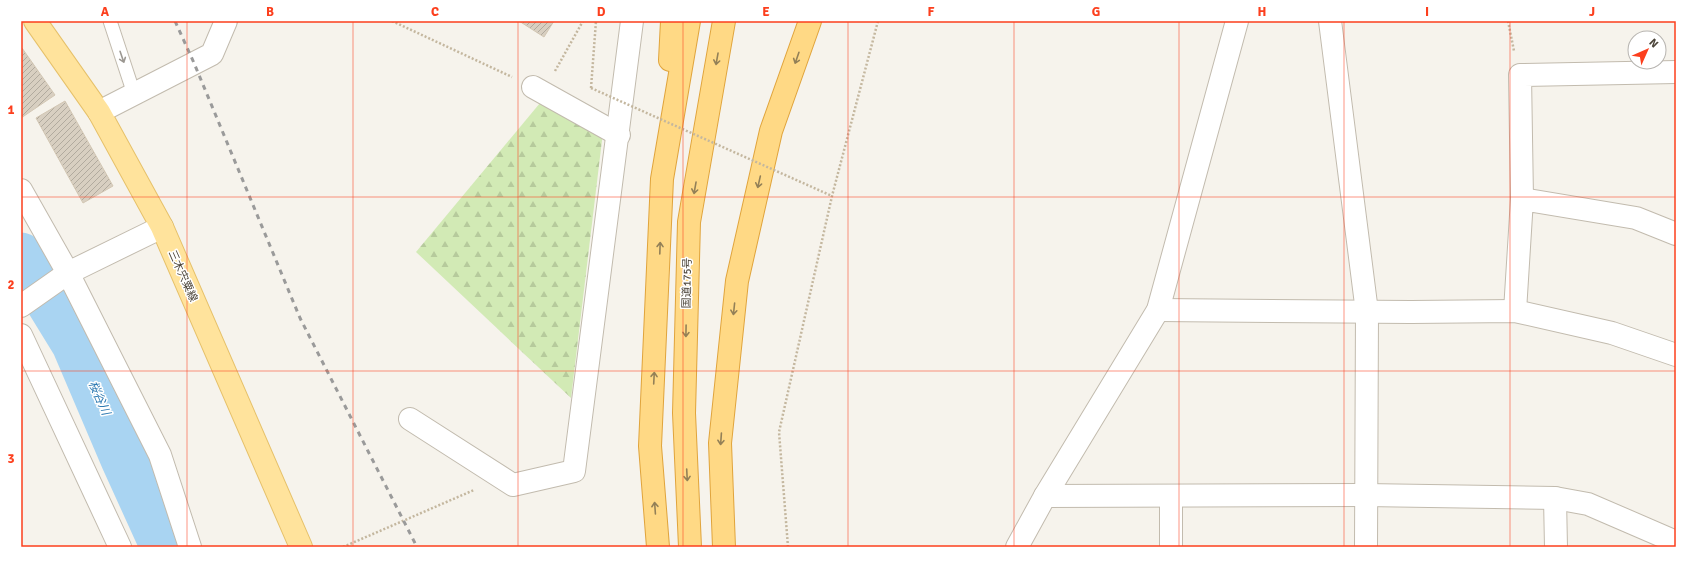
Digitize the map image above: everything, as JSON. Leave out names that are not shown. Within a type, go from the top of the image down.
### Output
[{"type":"highway","points":[[658,547],[650,446],[662,179],[672,21]]},
{"type":"highway","points":[[662,179],[689,21]]},
{"type":"highway","name":"国道175号","points":[[690,547],[684,413],[689,222],[724,21]]},
{"type":"highway","points":[[724,547],[720,443],[737,281],[772,130],[810,21]]},
{"type":"main road","name":"三木宍粟線","points":[[35,21],[99,112],[162,227],[301,547]]},
{"type":"street","points":[[99,112],[212,54],[226,21]]},
{"type":"street","points":[[410,419],[513,485],[574,472],[632,21]]},
{"type":"street","points":[[1017,547],[1045,496],[1158,310],[1238,21]]},
{"type":"street","points":[[1330,21],[1367,312],[1365,495],[1366,547]]},
{"type":"street","points":[[1515,311],[1522,199],[1520,75],[1676,72]]},
{"type":"street","points":[[538,90],[618,135]]},
{"type":"street","points":[[21,190],[68,273],[160,455],[190,547]]},
{"type":"street","points":[[1522,199],[1636,218],[1676,234]]},
{"type":"street","points":[[21,306],[68,273],[162,227]]},
{"type":"street","points":[[1158,310],[1367,312],[1515,311],[1612,333],[1676,355]]},
{"type":"street","points":[[21,335],[120,547]]},
{"type":"street","points":[[1045,496],[1365,495],[1555,498],[1588,504],[1676,542]]},
{"type":"street","points":[[1171,496],[1171,547]]},
{"type":"street","points":[[1555,498],[1556,547]]},
{"type":"lane","points":[[110,21],[134,94]]},
{"type":"path","points":[[392,21],[538,90],[584,21]]},
{"type":"path","points":[[596,21],[591,88],[832,196]]},
{"type":"path","points":[[788,547],[778,432],[832,196],[878,21]]},
{"type":"path","points":[[1508,21],[1520,75]]},
{"type":"path","points":[[342,547],[472,491],[513,485]]},
{"type":"green space","points":[[545,97],[603,132],[571,398],[416,252]]},
{"type":"building","points":[[519,21],[554,21],[544,37]]},
{"type":"building","points":[[22,48],[55,95],[21,118],[21,49]]},
{"type":"building","points":[[65,101],[113,186],[83,203],[36,118]]},
{"type":"waterway","name":"桜谷川","points":[[21,256],[75,344],[124,459],[164,547]]},
{"type":"railway","points":[[175,21],[194,63],[300,318],[417,547]]}]
